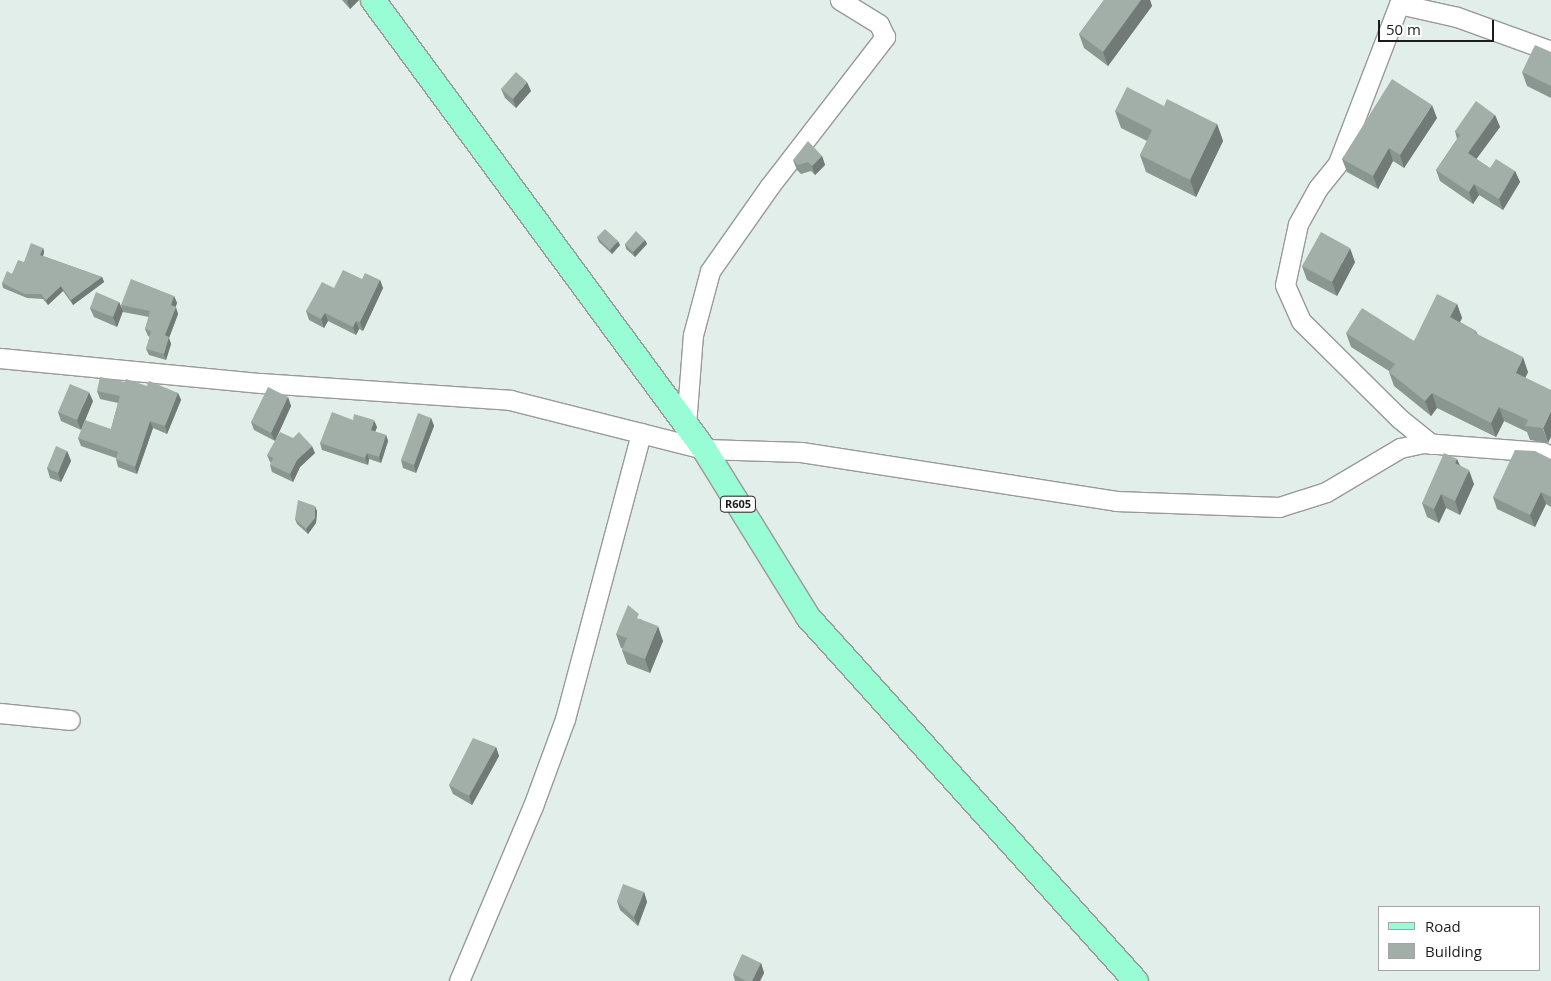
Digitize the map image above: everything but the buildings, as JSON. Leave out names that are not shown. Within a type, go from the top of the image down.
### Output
[{"type":"main road","name":"R605","points":[[373,0],[704,449],[808,617],[1136,981]]},
{"type":"street","points":[[686,425],[693,335],[710,270],[885,37],[879,24],[840,0]]},
{"type":"street","points":[[1432,444],[1400,419],[1301,321],[1286,285],[1289,257],[1298,224],[1318,188],[1338,163],[1399,4],[1457,17],[1551,50]]},
{"type":"street","points":[[0,358],[262,383],[510,400],[704,449],[801,452],[1116,502],[1279,507],[1326,492],[1400,448],[1432,444],[1542,452],[1551,456]]},
{"type":"street","points":[[459,981],[533,806],[565,719],[641,433]]},
{"type":"street","points":[[0,713],[70,720]]}]
